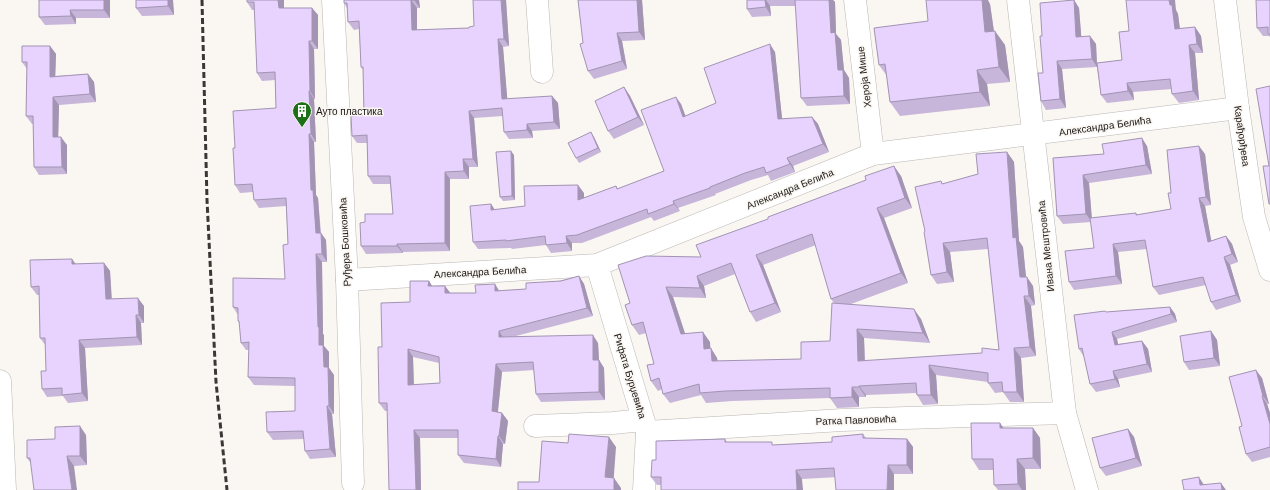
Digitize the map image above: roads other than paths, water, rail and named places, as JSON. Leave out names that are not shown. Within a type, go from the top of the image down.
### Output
[{"type":"street","name":"Руђера Бошковића","points":[[333,0],[347,280],[353,483]]},
{"type":"street","points":[[536,0],[542,72]]},
{"type":"street","name":"Хероја Мише","points":[[855,0],[873,154]]},
{"type":"street","name":"Ивана Мештровића","points":[[1018,0],[1065,413],[1087,490]]},
{"type":"street","name":"Карађорђева","points":[[1225,0],[1238,108],[1254,217],[1270,270]]},
{"type":"street","name":"Александра Белића","points":[[347,280],[597,265],[873,154],[1034,135],[1238,108]]},
{"type":"street","name":"Рифата Бурџевића","points":[[597,265],[645,426],[644,490]]},
{"type":"street","points":[[0,381],[5,490]]},
{"type":"street","name":"Ратка Павловића","points":[[535,426],[613,424],[645,426],[1065,413]]},
{"type":"railway","points":[[202,0],[207,200],[216,382],[227,490]]},
{"type":"place","name":"Ауто пластика","points":[[302,128]]}]
